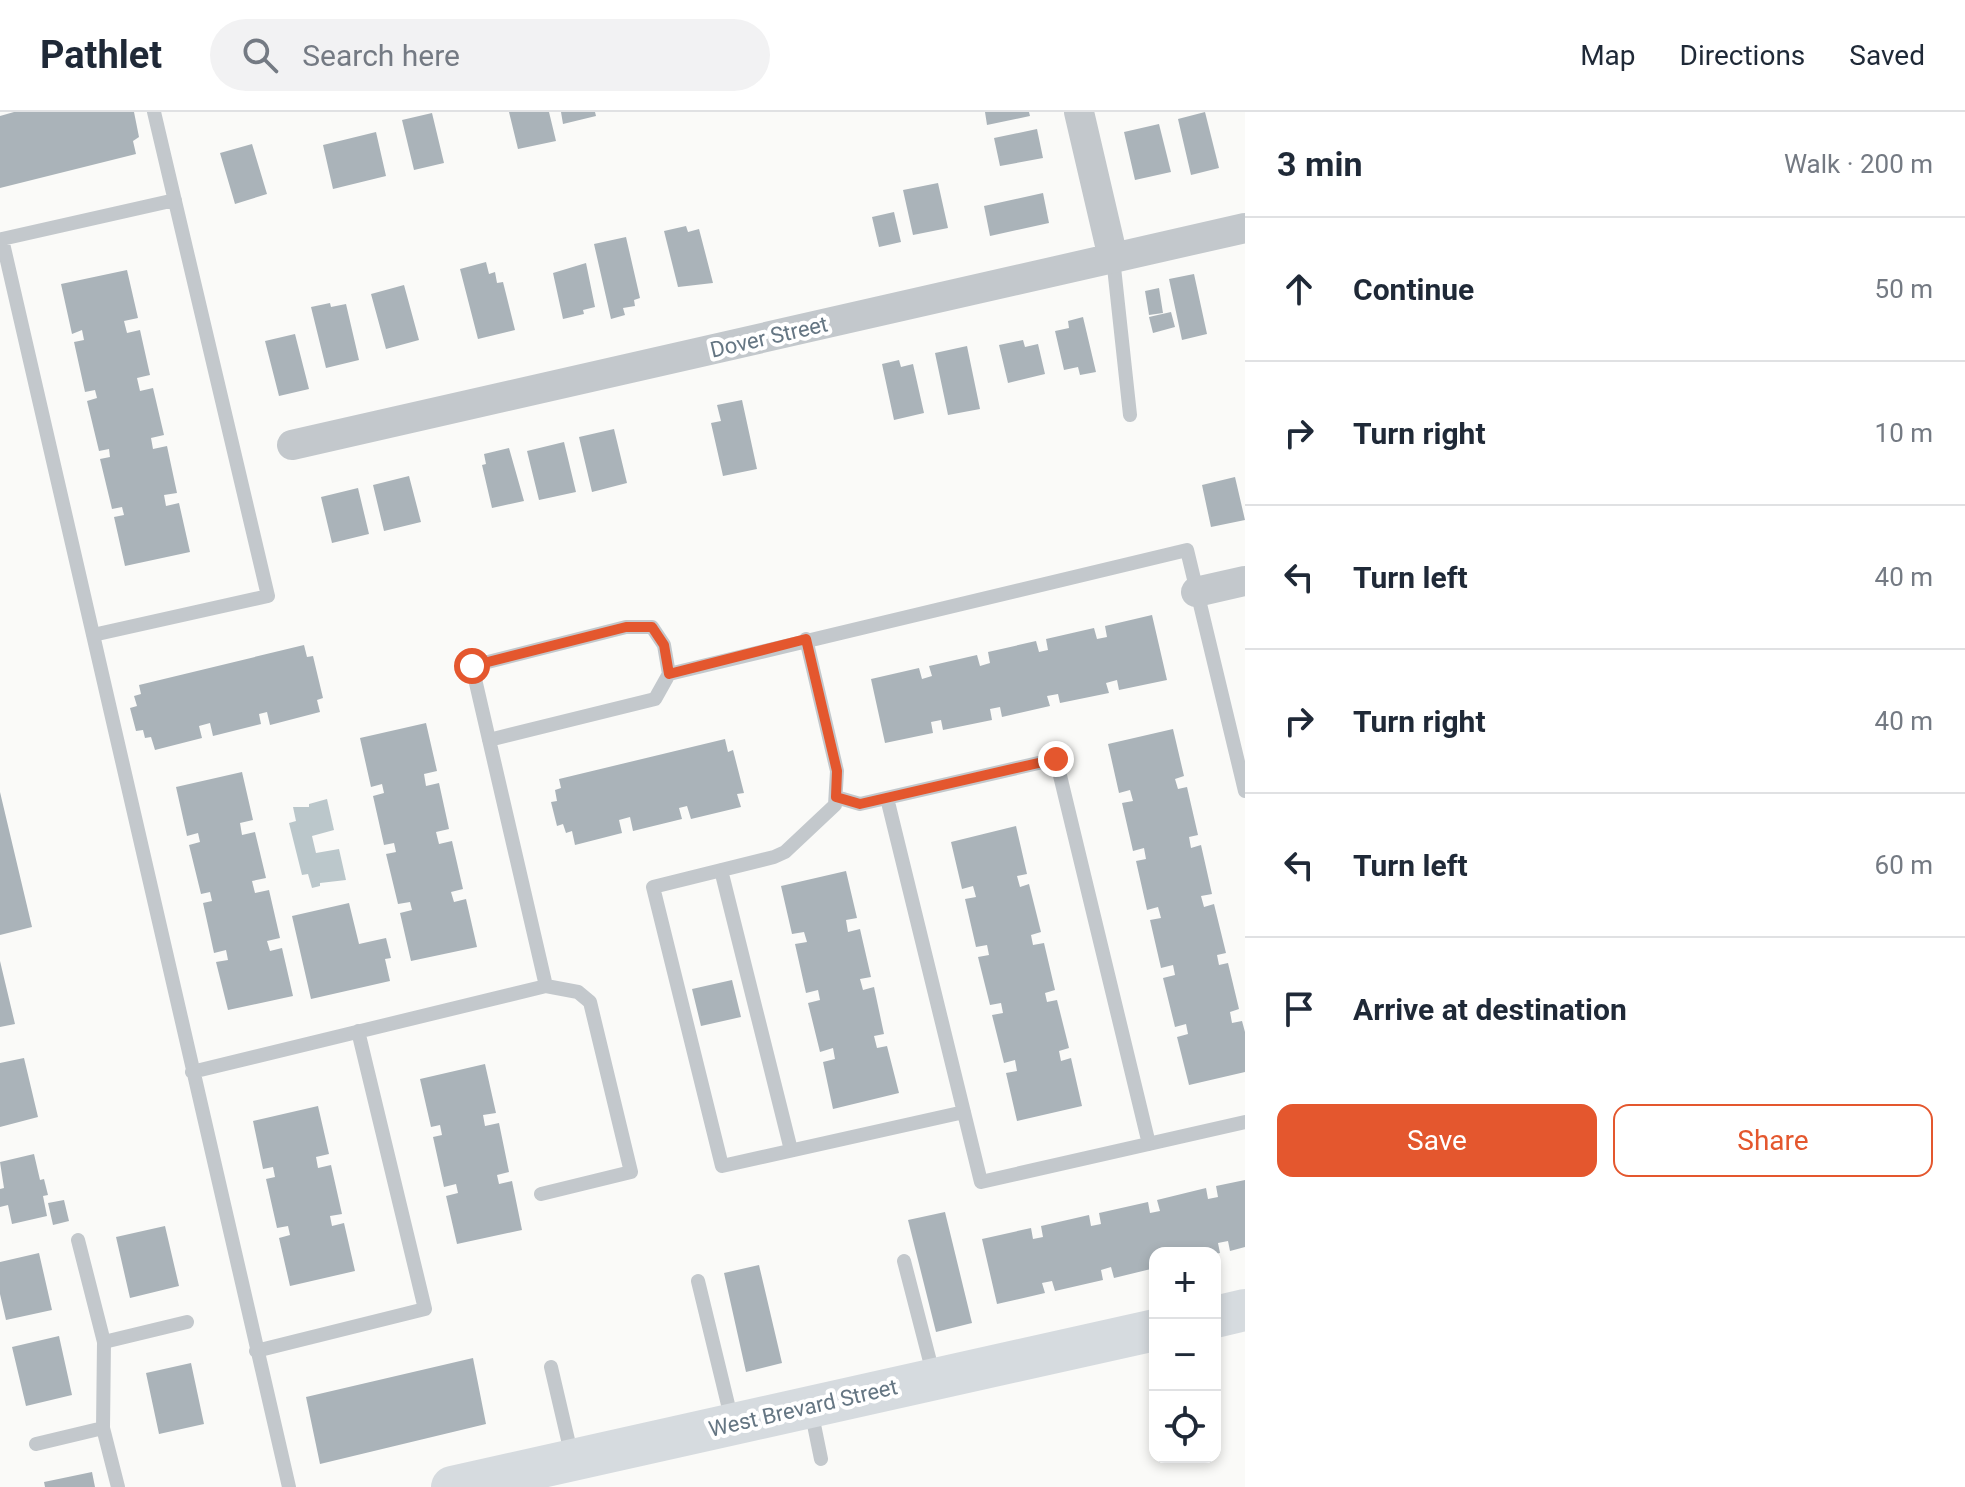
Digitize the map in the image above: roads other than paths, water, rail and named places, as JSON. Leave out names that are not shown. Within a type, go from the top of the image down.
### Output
[{"type":"street","points":[[1079,112],[1113,258]]},
{"type":"street","name":"Dover Street","points":[[292,445],[1245,228]]},
{"type":"street","points":[[1196,592],[1245,581]]},
{"type":"street","points":[[1221,1316],[1245,1310]]},
{"type":"street","name":"West Brevard Street","points":[[452,1487],[1149,1331]]},
{"type":"lane","points":[[93,635],[268,596],[154,112]]},
{"type":"lane","points":[[175,200],[2,239],[289,1487]]},
{"type":"lane","points":[[1113,258],[1130,415]]},
{"type":"lane","points":[[669,674],[1187,550],[1245,791]]},
{"type":"lane","points":[[489,740],[655,699],[669,674],[664,645],[652,627],[626,627],[472,666],[489,740],[546,986]]},
{"type":"lane","points":[[806,639],[837,771],[835,805],[785,852],[653,887],[722,1166],[964,1112]]},
{"type":"lane","points":[[836,797],[860,804],[1056,759],[1149,1144]]},
{"type":"lane","points":[[887,798],[981,1182],[1245,1122]]},
{"type":"lane","points":[[721,870],[791,1150]]},
{"type":"lane","points":[[192,1072],[546,986],[578,992],[590,1002],[631,1172],[541,1194]]},
{"type":"lane","points":[[256,1351],[425,1309],[358,1031]]},
{"type":"lane","points":[[78,1240],[104,1342],[103,1428],[118,1487]]},
{"type":"lane","points":[[904,1261],[934,1378]]},
{"type":"lane","points":[[698,1281],[733,1424]]},
{"type":"lane","points":[[104,1342],[187,1322]]},
{"type":"lane","points":[[551,1367],[573,1460]]},
{"type":"lane","points":[[810,1406],[821,1459]]},
{"type":"lane","points":[[36,1444],[103,1428]]}]
